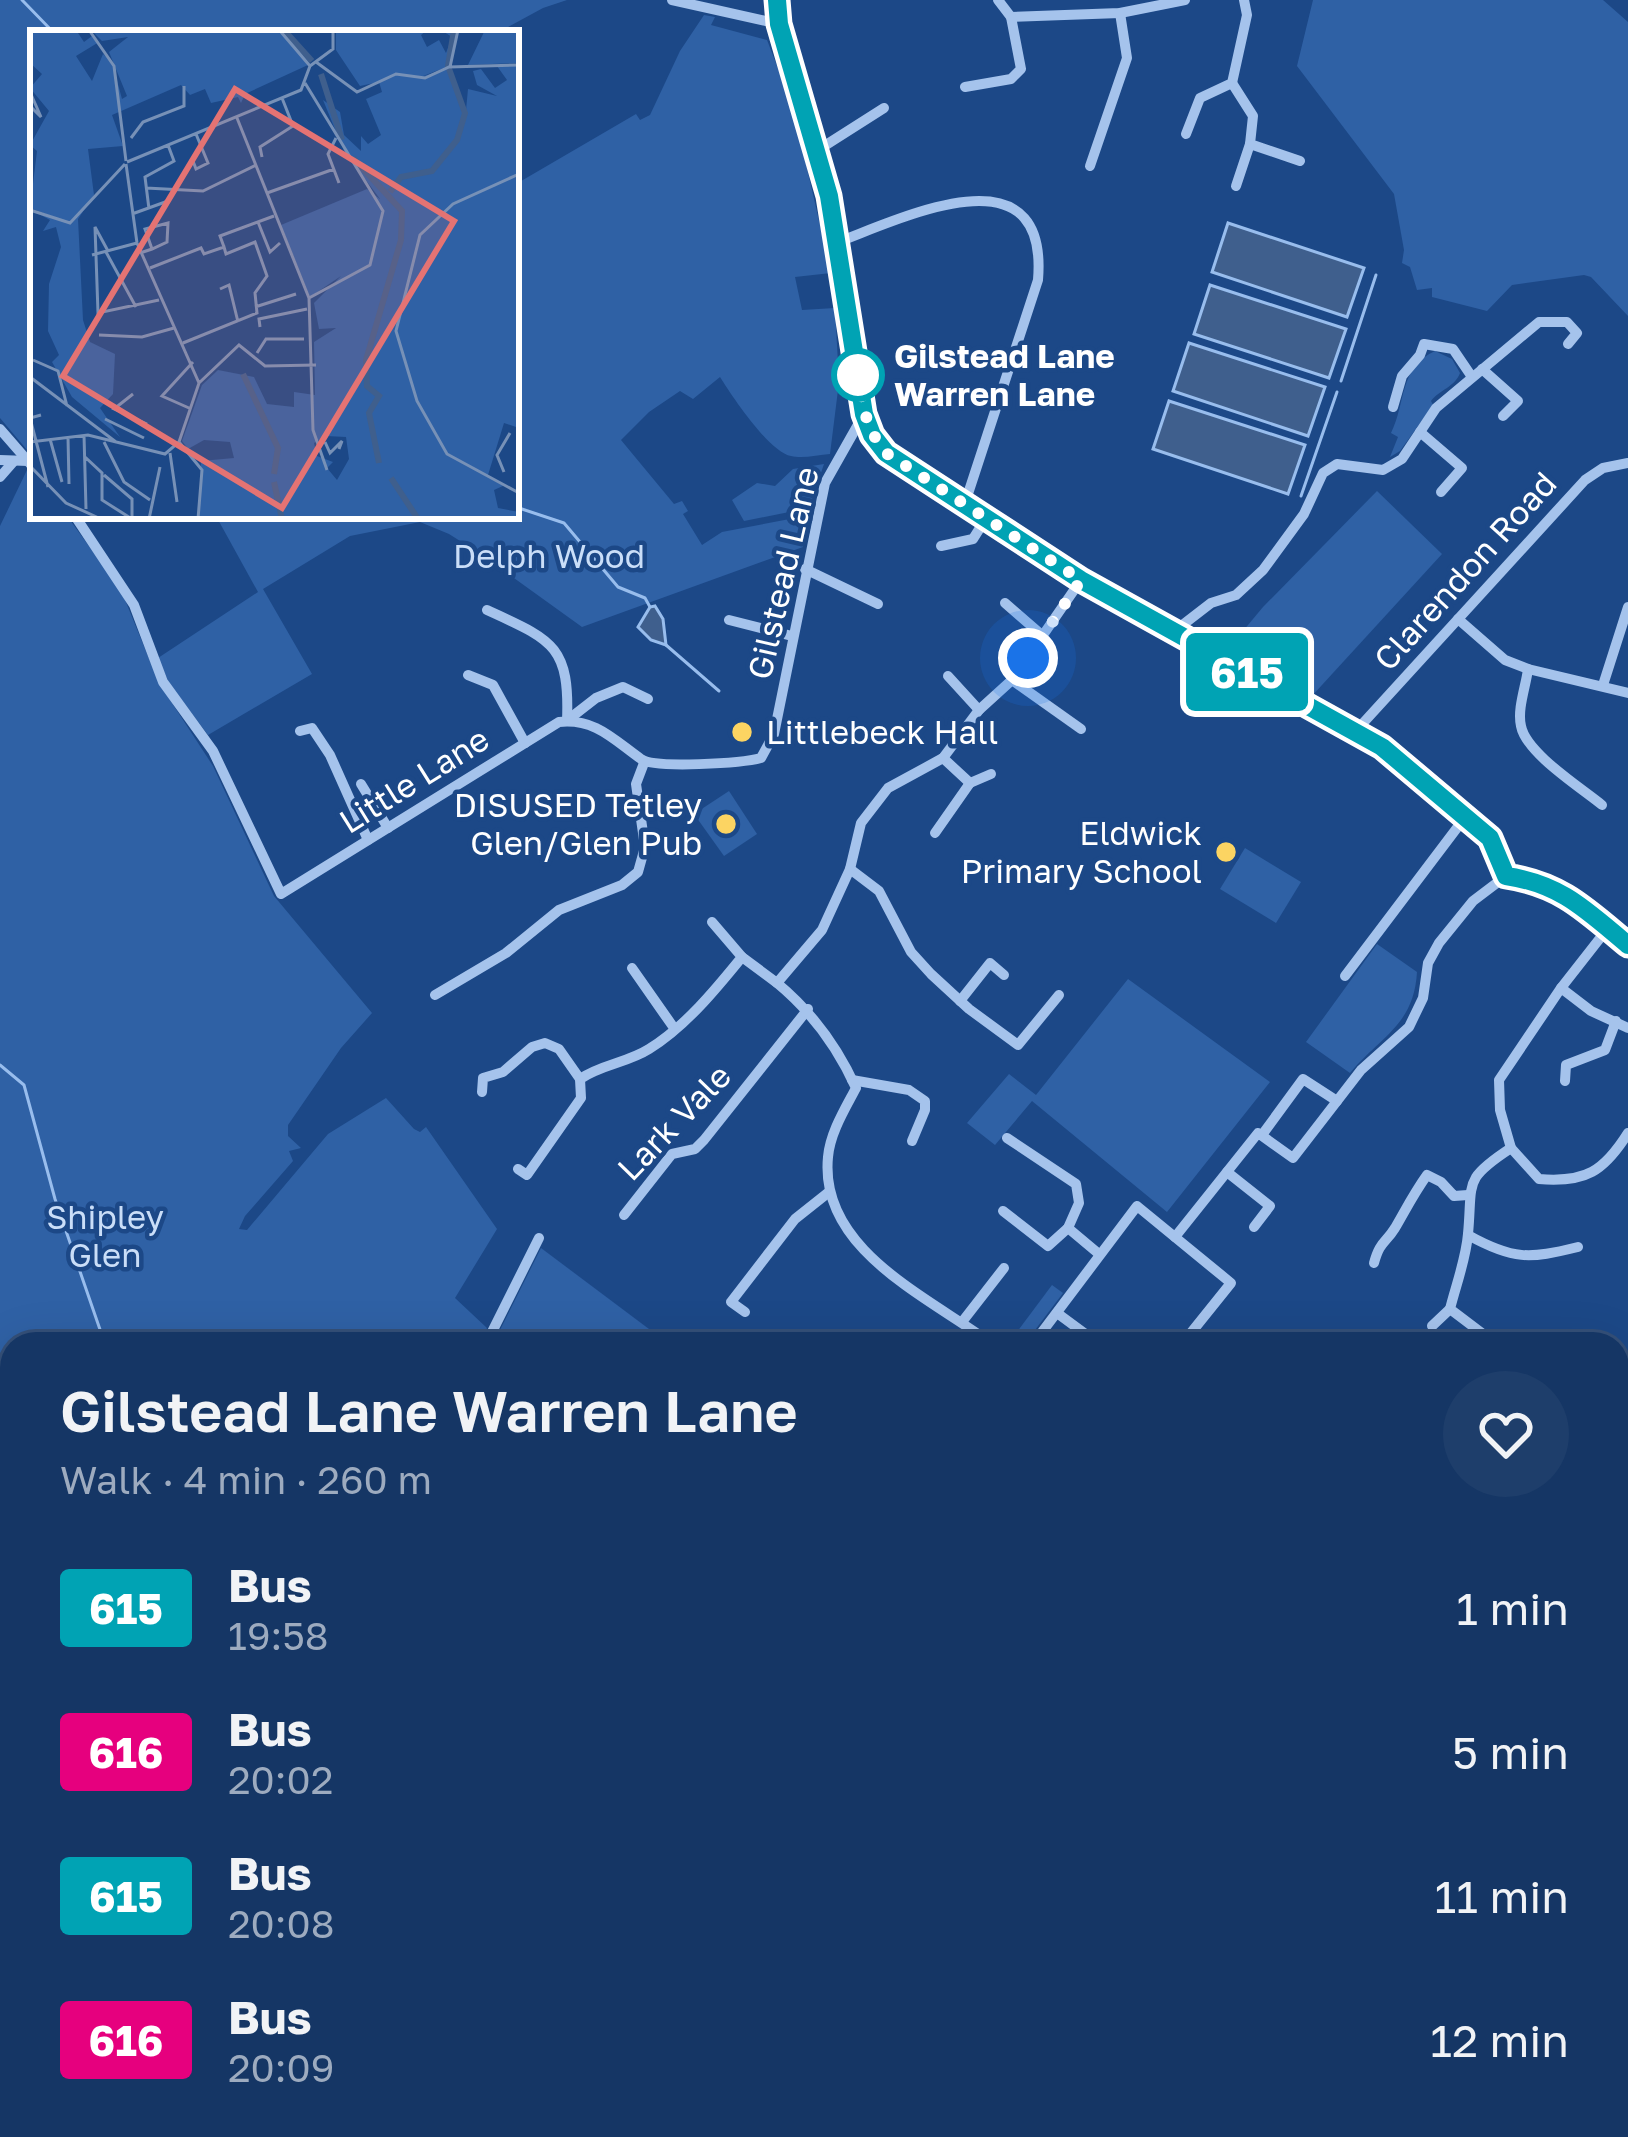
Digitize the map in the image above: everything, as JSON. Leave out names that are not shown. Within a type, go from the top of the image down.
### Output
[{"type":"street","points":[[672,0],[779,24]]},
{"type":"street","points":[[788,0],[777,1],[779,24],[818,150],[838,242],[864,414],[886,453],[1081,580],[1382,747],[1490,838],[1506,876]]},
{"type":"street","points":[[965,87],[1011,79],[1021,69],[1010,17],[998,0]]},
{"type":"street","points":[[1010,17],[1120,13],[1185,0]]},
{"type":"street","points":[[1236,186],[1255,129],[1253,116],[1232,83],[1247,15],[1244,0]]},
{"type":"street","points":[[1090,166],[1127,58],[1120,13]]},
{"type":"street","points":[[1186,134],[1200,98],[1232,83]]},
{"type":"street","points":[[818,150],[884,108]]},
{"type":"street","points":[[1250,144],[1300,160]]},
{"type":"street","points":[[838,242],[946,202],[977,198],[1007,205],[1025,220],[1040,262],[1038,280],[965,503]]},
{"type":"street","points":[[1176,630],[1211,603],[1235,595],[1263,570],[1304,514],[1323,473],[1337,464],[1383,470],[1402,459],[1436,408],[1539,322],[1567,322],[1577,333],[1568,344]]},
{"type":"street","points":[[1393,407],[1402,376],[1424,344],[1453,350],[1518,401],[1504,416]]},
{"type":"street","name":"Gilstead Lane","points":[[644,763],[761,758],[774,734],[825,483],[864,414]]},
{"type":"street","points":[[0,429],[25,463]]},
{"type":"street","points":[[1420,432],[1462,468],[1442,492]]},
{"type":"street","points":[[0,460],[25,463]]},
{"type":"street","points":[[0,477],[25,463]]},
{"type":"street","name":"Clarendon Road","points":[[1354,733],[1585,480],[1603,468],[1628,464]]},
{"type":"street","name":"Little Lane","points":[[77,519],[134,605],[163,682],[213,751],[281,894],[525,743],[572,721],[596,698],[623,687],[648,699]]},
{"type":"street","points":[[941,546],[973,539],[985,520]]},
{"type":"street","points":[[805,569],[878,604]]},
{"type":"street","points":[[777,983],[822,930],[850,869],[861,823],[888,788],[943,758],[979,710],[1012,680],[1081,580]]},
{"type":"street","points":[[1005,603],[1042,636]]},
{"type":"street","points":[[1603,686],[1628,607]]},
{"type":"street","points":[[435,994],[506,953],[559,910],[622,885],[638,872],[645,847],[636,784],[644,763],[604,731],[572,721],[566,667],[541,634],[487,610]]},
{"type":"street","points":[[1458,619],[1504,660],[1628,693]]},
{"type":"street","points":[[729,620],[792,636]]},
{"type":"street","points":[[1528,669],[1522,731],[1534,749],[1602,805]]},
{"type":"street","points":[[468,675],[493,686],[525,743]]},
{"type":"street","points":[[948,676],[979,710]]},
{"type":"street","points":[[1012,680],[1082,729]]},
{"type":"street","points":[[300,731],[312,728],[330,754],[368,840]]},
{"type":"street","points":[[943,758],[970,783]]},
{"type":"street","points":[[935,833],[970,783],[991,774]]},
{"type":"street","points":[[361,784],[388,828]]},
{"type":"street","points":[[1345,976],[1466,816]]},
{"type":"street","points":[[850,869],[879,891],[911,952],[960,1001],[1018,1046],[1060,995]]},
{"type":"street","points":[[1175,1237],[1258,1132],[1293,1158],[1361,1070],[1412,1023],[1423,998],[1428,963],[1439,943],[1473,901],[1506,876],[1537,880],[1568,895],[1628,944]]},
{"type":"street","points":[[712,922],[742,957],[808,1009],[856,1088],[828,1154],[829,1192],[840,1223],[860,1246],[976,1332]]},
{"type":"street","points":[[1608,928],[1499,1080],[1500,1110],[1511,1148],[1539,1179],[1586,1175],[1608,1164],[1628,1133]]},
{"type":"street","points":[[580,1079],[601,1065],[650,1049],[713,992],[742,957]]},
{"type":"street","points":[[960,1001],[990,963],[1004,974]]},
{"type":"street","points":[[632,968],[674,1028]]},
{"type":"street","points":[[1561,988],[1591,1011],[1622,1024],[1605,1050],[1566,1065],[1565,1082]]},
{"type":"street","name":"Lark Vale","points":[[624,1215],[672,1154],[695,1149],[704,1140],[808,1009]]},
{"type":"street","points":[[479,1082],[503,1072],[532,1047],[545,1043],[559,1049],[580,1079],[581,1098],[527,1175],[518,1168]]},
{"type":"street","points":[[1262,1135],[1303,1078],[1337,1101]]},
{"type":"street","points":[[852,1080],[909,1090],[925,1101],[912,1142]]},
{"type":"street","points":[[1003,1211],[1048,1246],[1068,1228],[1079,1203],[1076,1184],[1007,1138]]},
{"type":"street","points":[[1033,1156],[1046,1142]]},
{"type":"street","points":[[1432,1326],[1450,1309],[1468,1235],[1468,1196],[1474,1178],[1511,1148]]},
{"type":"street","points":[[1227,1172],[1270,1206],[1254,1227]]},
{"type":"street","points":[[1374,1263],[1380,1244],[1395,1228],[1426,1175],[1441,1181],[1454,1196],[1468,1196]]},
{"type":"street","points":[[730,1302],[795,1219],[829,1192]]},
{"type":"street","points":[[1042,1332],[1137,1206],[1232,1283],[1192,1332]]},
{"type":"street","points":[[1068,1228],[1099,1254]]},
{"type":"street","points":[[1468,1235],[1500,1253],[1532,1258],[1579,1247]]},
{"type":"street","points":[[493,1332],[538,1238]]},
{"type":"street","points":[[962,1322],[1004,1268]]},
{"type":"street","points":[[718,1292],[745,1312]]},
{"type":"street","points":[[1450,1309],[1480,1332]]},
{"type":"street","points":[[1057,1312],[1083,1332]]},
{"type":"green space","points":[[0,0],[567,0],[503,30],[30,30],[30,453],[0,418]]},
{"type":"green space","points":[[1313,0],[1603,0],[1628,22],[1628,316],[1584,275],[1512,285],[1487,311],[1432,297],[1432,288],[1417,290],[1410,267],[1402,263],[1394,194],[1297,66]]},
{"type":"green space","name":"Delph Wood","points":[[704,15],[715,17],[711,25],[767,40],[793,107],[831,273],[795,277],[802,310],[835,308],[839,382],[830,454],[791,456],[772,445],[720,377],[693,399],[680,391],[649,412],[621,440],[674,504],[682,501],[688,511],[683,514],[702,545],[722,532],[795,518],[805,523],[803,547],[582,627],[479,553],[420,522],[350,536],[263,589],[312,674],[208,735],[169,683],[158,658],[258,592],[218,519],[519,519],[519,182],[636,114],[640,120],[650,115],[680,51]]},
{"type":"green space","points":[[1435,351],[1452,359],[1460,373],[1431,401],[1433,405],[1400,451],[1390,457],[1398,437],[1391,433],[1409,376]]},
{"type":"green space","points":[[824,464],[809,508],[744,521],[732,500],[757,483],[775,486],[793,469]]},
{"type":"green space","name":"Shipley Glen","points":[[28,468],[30,519],[69,519],[121,590],[159,683],[213,766],[274,896],[372,1013],[341,1048],[288,1125],[288,1136],[301,1148],[289,1151],[293,1161],[239,1229],[247,1230],[328,1134],[386,1098],[414,1129],[420,1132],[426,1127],[497,1229],[455,1298],[487,1328],[485,1332],[0,1332],[0,526]]},
{"type":"green space","points":[[1377,491],[1442,554],[1311,697],[1228,649],[1263,607]]},
{"type":"green space","name":"DISUSED Tetley Glen/Glen Pub","points":[[729,791],[757,834],[724,856],[694,814]]},
{"type":"green space","points":[[1245,848],[1301,882],[1276,923],[1220,889]]},
{"type":"green space","points":[[1377,944],[1417,972],[1415,990],[1403,1017],[1350,1073],[1306,1042]]},
{"type":"green space","points":[[1128,979],[1270,1082],[1167,1212],[1032,1101],[995,1145],[967,1123],[1009,1074],[1036,1095]]},
{"type":"green space","points":[[541,1248],[653,1332],[499,1332]]},
{"type":"green space","points":[[1052,1285],[1063,1293],[1034,1332],[1017,1332]]},
{"type":"shaded area","points":[[1228,223],[1364,268],[1347,317],[1212,272]]},
{"type":"shaded area","points":[[1210,285],[1346,329],[1329,378],[1194,334]]},
{"type":"shaded area","points":[[1189,343],[1325,387],[1308,436],[1173,391]]},
{"type":"shaded area","points":[[1169,401],[1305,445],[1288,494],[1153,449]]},
{"type":"shaded area","points":[[655,606],[663,619],[666,645],[651,640],[638,627]]},
{"type":"waterway","points":[[22,0],[51,30]]},
{"type":"waterway","points":[[1341,381],[1376,275]]},
{"type":"waterway","points":[[1301,496],[1337,392]]},
{"type":"waterway","points":[[519,508],[564,523],[618,587],[645,598],[650,607]]},
{"type":"waterway","points":[[666,645],[719,691]]},
{"type":"waterway","points":[[0,1065],[24,1085],[55,1199],[101,1332]]},
{"type":"bus line","name":"615","points":[[777,0],[779,24],[829,196],[864,414],[886,453],[1081,580],[1382,747],[1490,838],[1506,876],[1537,880],[1568,895],[1628,945]]},
{"type":"place","name":"Gilstead Lane Warren Lane","points":[[858,375]]},
{"type":"place","name":"Littlebeck Hall","points":[[742,732]]},
{"type":"place","name":"DISUSED Tetley Glen/Glen Pub","points":[[726,824]]},
{"type":"place","name":"Eldwick Primary School","points":[[1226,852]]},
{"type":"route","points":[[858,375],[864,414],[886,453],[1081,580],[1028,658]]}]
